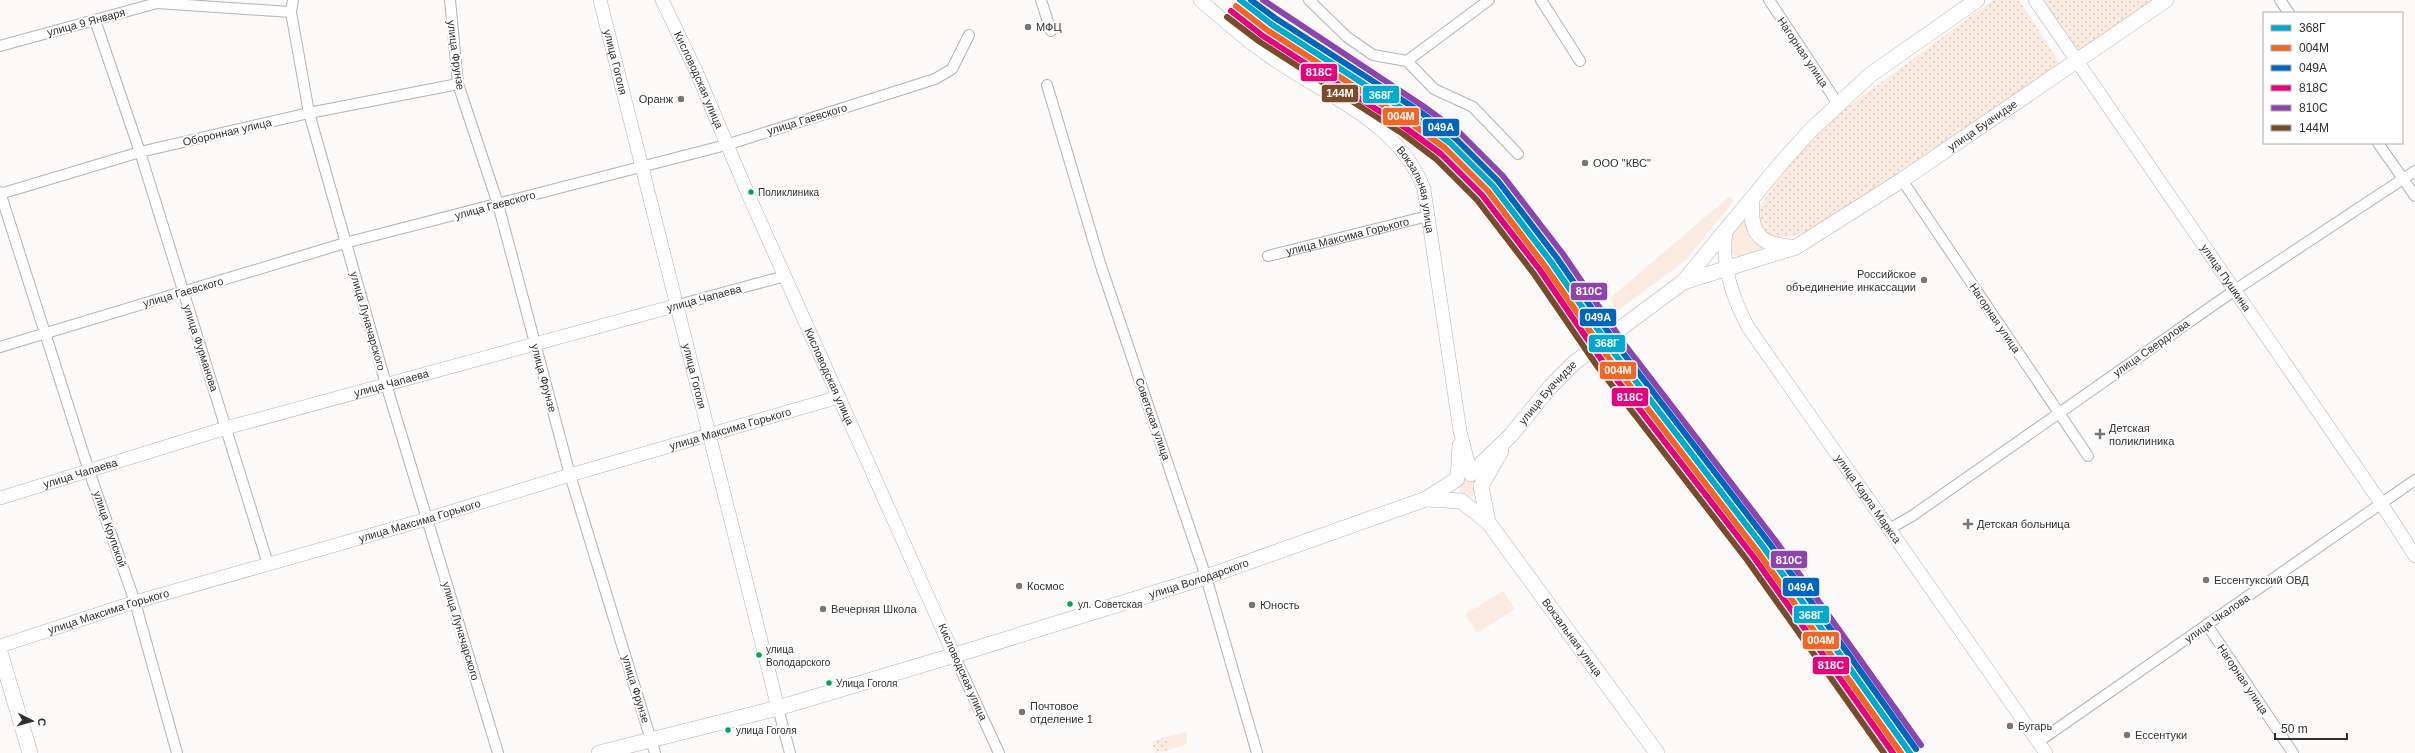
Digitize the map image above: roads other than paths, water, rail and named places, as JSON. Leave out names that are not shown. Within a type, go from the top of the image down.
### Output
[{"type":"main road","name":"улица Буачидзе","points":[[1511,435],[1551,386],[1574,363],[1683,282],[1796,146],[1838,104],[1870,75],[1977,0]]},
{"type":"main road","name":"улица Буачидзе","points":[[1683,282],[1796,247],[1902,180],[2166,0]]},
{"type":"main road","points":[[1752,200],[1750,216],[1753,227],[1758,235],[1767,242],[1778,246],[1796,247]]},
{"type":"main road","points":[[1426,499],[1464,476],[1511,435]]},
{"type":"main road","points":[[1426,499],[1473,501],[1480,495],[1481,486],[1511,435]]},
{"type":"main road","points":[[1464,476],[1478,479],[1481,486],[1488,522]]},
{"type":"main road","points":[[1464,476],[1454,490],[1461,501],[1488,522]]},
{"type":"main road","name":"улица Володарского","points":[[599,753],[654,746],[954,655],[1206,576],[1426,499]]},
{"type":"main road","name":"Вокзальная улица","points":[[1488,522],[1657,753]]},
{"type":"main road","points":[[0,652],[30,753]]},
{"type":"street","name":"улица Луначарского","points":[[292,0],[291,12],[309,113],[386,384],[498,753]]},
{"type":"street","name":"улица Фрунзе","points":[[450,0],[458,84],[498,204],[570,475],[654,746]]},
{"type":"street","name":"улица Гоголя","points":[[600,0],[790,753]]},
{"type":"street","name":"Кисловодская улица","points":[[662,0],[696,71],[726,145],[999,753]]},
{"type":"street","points":[[1041,0],[1051,31]]},
{"type":"street","name":"Вокзальная улица","points":[[1200,0],[1266,55],[1368,120],[1391,138],[1406,155],[1417,171],[1424,189],[1460,431],[1464,476]]},
{"type":"street","points":[[1309,0],[1348,37],[1373,55],[1407,61],[1434,89],[1473,107],[1518,154]]},
{"type":"street","points":[[1407,61],[1489,0]]},
{"type":"street","points":[[1541,0],[1580,61]]},
{"type":"street","name":"Нагорная улица","points":[[1768,0],[1838,104]]},
{"type":"street","name":"улица Пушкина","points":[[2035,0],[2381,503],[2415,556]]},
{"type":"street","points":[[2280,0],[2288,12]]},
{"type":"street","name":"улица 9 Января","points":[[0,46],[158,3],[291,12]]},
{"type":"street","name":"улица Фурманова","points":[[95,20],[140,152],[268,564]]},
{"type":"street","name":"улица Гаевского","points":[[0,347],[345,243],[726,145],[935,79],[952,69],[969,35]]},
{"type":"street","name":"Оборонная улица","points":[[0,194],[140,152],[309,113],[458,84]]},
{"type":"street","name":"Советская улица","points":[[1047,85],[1100,263],[1206,576],[1257,753]]},
{"type":"street","points":[[2379,144],[2415,196]]},
{"type":"street","name":"улица Свердлова","points":[[1891,528],[2235,290],[2415,171]]},
{"type":"street","name":"Нагорная улица","points":[[1902,180],[2088,456]]},
{"type":"street","name":"улица Крупской","points":[[0,194],[89,471],[135,602],[178,753]]},
{"type":"street","name":"улица Максима Горького","points":[[1268,256],[1428,216]]},
{"type":"street","name":"улица Карла Маркса","points":[[1726,231],[1724,248],[1726,269],[1738,308],[1748,327],[1891,528],[2042,748]]},
{"type":"street","name":"улица Чапаева","points":[[0,498],[226,428],[386,384],[535,346],[786,276]]},
{"type":"street","name":"улица Максима Горького","points":[[0,646],[135,602],[428,519],[570,475],[839,397]]},
{"type":"street","name":"улица Чкалова","points":[[2042,748],[2207,625],[2415,480]]},
{"type":"street","name":"Нагорная улица","points":[[2207,625],[2293,753]]},
{"type":"railway","points":[[1796,555],[1824,615]]},
{"type":"place","name":"МФЦ","points":[[1028,27]]},
{"type":"place","name":"Оранж","points":[[681,99]]},
{"type":"place","name":"ООО \"КВС\"","points":[[1585,163]]},
{"type":"place","name":"Поликлиника","points":[[751,192]]},
{"type":"place","name":"Российское объединение инкассации","points":[[1924,280]]},
{"type":"place","name":"Детская поликлиника","points":[[2100,434]]},
{"type":"place","name":"Детская больница","points":[[1968,524]]},
{"type":"place","name":"Ессентукский ОВД","points":[[2206,580]]},
{"type":"place","name":"Космос","points":[[1019,586]]},
{"type":"place","name":"ул. Советская","points":[[1070,604]]},
{"type":"place","name":"Юность","points":[[1252,605]]},
{"type":"place","name":"Вечерняя Школа","points":[[823,609]]},
{"type":"place","name":"улица Володарского","points":[[759,655]]},
{"type":"place","name":"Улица Гоголя","points":[[829,683]]},
{"type":"place","name":"Почтовое отделение 1","points":[[1022,712]]},
{"type":"place","name":"Бугарь","points":[[2010,726]]},
{"type":"place","name":"улица Гоголя","points":[[728,730]]},
{"type":"place","name":"Ессентуки","points":[[2127,735]]}]
